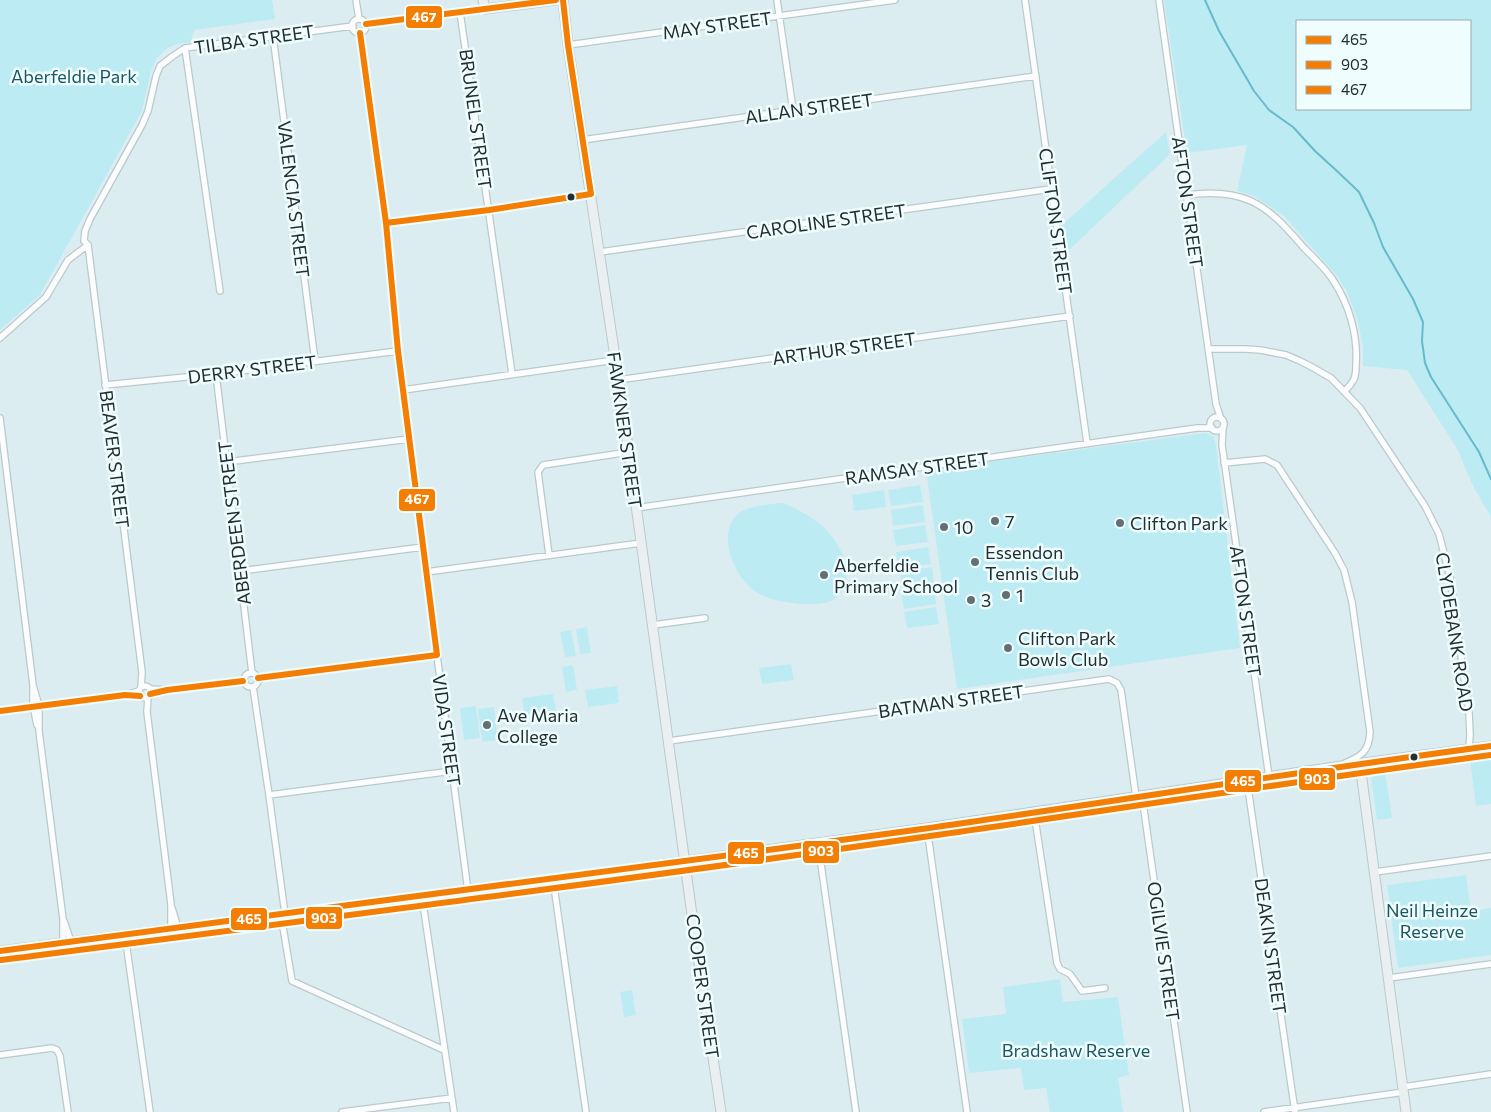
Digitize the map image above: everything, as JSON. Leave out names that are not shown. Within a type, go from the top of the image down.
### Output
[{"type":"main road","points":[[484,4],[556,0]]},
{"type":"main road","name":"FAWKNER STREET","points":[[563,0],[686,860]]},
{"type":"main road","points":[[0,951],[468,891],[818,843],[1491,746]]},
{"type":"main road","points":[[1360,764],[1406,1112]]},
{"type":"main road","name":"COOPER STREET","points":[[686,860],[693,922],[721,1112]]},
{"type":"street","points":[[356,0],[358,19]]},
{"type":"street","points":[[777,0],[793,110]]},
{"type":"street","name":"MAY STREET","points":[[568,45],[896,0]]},
{"type":"street","name":"CLIFTON STREET","points":[[1025,0],[1087,443]]},
{"type":"street","name":"AFTON STREET","points":[[1160,0],[1216,404],[1221,419],[1224,422],[1222,445],[1224,463],[1269,777]]},
{"type":"street","points":[[366,24],[460,12],[484,4]]},
{"type":"street","name":"BRUNEL STREET","points":[[460,12],[512,374]]},
{"type":"street","points":[[358,19],[363,20],[366,24]]},
{"type":"street","points":[[358,19],[354,21],[352,26],[356,32],[365,31],[366,24]]},
{"type":"street","name":"TILBA STREET","points":[[160,66],[185,48],[352,26]]},
{"type":"street","name":"VIDA STREET","points":[[360,33],[386,223],[398,350],[409,439],[468,891]]},
{"type":"street","name":"VALENCIA STREET","points":[[273,36],[315,361]]},
{"type":"street","points":[[185,48],[220,291]]},
{"type":"street","name":"BEAVER STREET","points":[[160,66],[148,112],[84,231],[84,241],[88,245],[174,929]]},
{"type":"street","name":"ALLAN STREET","points":[[582,140],[1036,76]]},
{"type":"street","name":"CAROLINE STREET","points":[[600,252],[1051,189]]},
{"type":"street","points":[[1187,195],[1218,193],[1241,197],[1252,202],[1274,216],[1334,280],[1347,307],[1355,338],[1357,361],[1355,376],[1344,391]]},
{"type":"street","points":[[386,223],[489,210],[591,194]]},
{"type":"street","points":[[0,338],[46,297],[68,260],[88,245]]},
{"type":"street","name":"ARTHUR STREET","points":[[618,380],[1070,316]]},
{"type":"street","name":"CLYDEBANK ROAD","points":[[1209,349],[1246,348],[1272,352],[1286,355],[1321,372],[1344,391],[1360,408],[1416,491],[1434,521],[1450,577],[1469,713],[1469,749]]},
{"type":"street","name":"DERRY STREET","points":[[105,384],[216,374],[398,350]]},
{"type":"street","points":[[403,390],[615,360]]},
{"type":"street","name":"ABERDEEN STREET","points":[[216,374],[252,673]]},
{"type":"street","name":"AFTON STREET","points":[[1216,404],[1213,425],[1222,445]]},
{"type":"street","points":[[0,418],[67,943]]},
{"type":"street","name":"RAMSAY STREET","points":[[636,508],[1197,428],[1213,425],[1218,418],[1221,419]]},
{"type":"street","points":[[1213,425],[1220,431],[1223,428]]},
{"type":"street","points":[[227,462],[409,439]]},
{"type":"street","points":[[549,556],[538,472],[543,465],[629,452]]},
{"type":"street","points":[[1224,463],[1264,459],[1276,465],[1340,562],[1347,578],[1370,732],[1369,745],[1356,758],[1332,768]]},
{"type":"street","points":[[426,572],[641,543]]},
{"type":"street","points":[[240,572],[423,547]]},
{"type":"street","points":[[653,625],[705,618]]},
{"type":"street","points":[[258,678],[437,656]]},
{"type":"street","points":[[243,681],[245,675],[256,674],[258,678],[257,684],[253,687]]},
{"type":"street","name":"BATMAN STREET","points":[[669,741],[1109,679],[1115,681],[1119,686],[1139,797]]},
{"type":"street","points":[[0,711],[125,694],[243,681]]},
{"type":"street","points":[[243,681],[247,686],[253,687]]},
{"type":"street","points":[[253,687],[269,795],[292,981],[444,1050]]},
{"type":"street","points":[[269,795],[452,771]]},
{"type":"street","name":"DEAKIN STREET","points":[[1247,781],[1294,1110]]},
{"type":"street","name":"OGILVIE STREET","points":[[1139,797],[1186,1110]]},
{"type":"street","points":[[1034,812],[1057,964],[1060,969],[1070,974],[1082,991],[1105,988]]},
{"type":"street","points":[[927,828],[968,1112]]},
{"type":"street","points":[[818,843],[856,1112]]},
{"type":"street","points":[[1375,872],[1491,856]]},
{"type":"street","points":[[553,879],[586,1112]]},
{"type":"street","points":[[422,897],[454,1112]]},
{"type":"street","points":[[125,935],[150,1112]]},
{"type":"street","points":[[1389,978],[1491,964]]},
{"type":"street","points":[[0,1055],[52,1048],[56,1050],[60,1056],[68,1112]]},
{"type":"street","points":[[1264,1112],[1294,1110],[1491,1074]]},
{"type":"street","points":[[342,1112],[452,1098]]},
{"type":"green space","name":"Aberfeldie Park","points":[[0,0],[272,0],[275,19],[194,30],[191,42],[177,44],[166,49],[157,58],[151,71],[142,111],[40,295],[0,330]]},
{"type":"green space","points":[[1164,0],[1491,0],[1491,517],[1474,488],[1459,452],[1407,370],[1363,366],[1363,346],[1357,318],[1346,290],[1337,276],[1284,216],[1254,196],[1237,191],[1247,145],[1187,153]]},
{"type":"green space","points":[[1166,132],[1170,154],[1067,252],[1062,225]]},
{"type":"green space","name":"Clifton Park","points":[[1205,433],[1213,436],[1216,445],[1240,648],[957,689],[926,470]]},
{"type":"green space","points":[[920,485],[923,502],[891,506],[888,490]]},
{"type":"green space","points":[[884,490],[886,507],[854,511],[852,495]]},
{"type":"green space","points":[[784,503],[822,525],[836,541],[846,565],[846,586],[833,600],[816,604],[794,604],[763,596],[748,585],[735,566],[730,554],[728,532],[732,522],[739,513],[761,505]]},
{"type":"green space","points":[[923,505],[925,522],[893,526],[891,510]]},
{"type":"green space","points":[[925,525],[928,542],[896,546],[893,530]]},
{"type":"green space","points":[[928,547],[931,564],[899,568],[896,552]]},
{"type":"green space","points":[[932,567],[934,583],[902,588],[900,572]]},
{"type":"green space","points":[[934,588],[936,604],[904,609],[902,593]]},
{"type":"green space","points":[[936,607],[939,624],[907,628],[904,612]]},
{"type":"green space","points":[[587,627],[591,653],[580,654],[576,629]]},
{"type":"green space","points":[[571,630],[576,656],[565,657],[560,632]]},
{"type":"green space","points":[[791,664],[794,680],[762,684],[759,668]]},
{"type":"green space","points":[[573,665],[577,690],[566,692],[562,667]]},
{"type":"green space","points":[[617,686],[619,703],[588,707],[585,690]]},
{"type":"green space","points":[[553,694],[556,711],[524,715],[522,698]]},
{"type":"green space","points":[[476,706],[480,738],[464,740],[460,708]]},
{"type":"green space","points":[[494,707],[498,740],[482,742],[478,709]]},
{"type":"green space","points":[[1491,756],[1491,804],[1476,806],[1470,759]]},
{"type":"green space","points":[[1385,771],[1392,818],[1377,820],[1371,777],[1375,772]]},
{"type":"green space","name":"Neil Heinze Reserve","points":[[1466,875],[1471,911],[1491,908],[1491,955],[1398,968],[1387,885]]},
{"type":"green space","name":"Bradshaw Reserve","points":[[1060,979],[1063,1002],[1118,997],[1129,1075],[1118,1078],[1123,1112],[1050,1112],[1046,1088],[1024,1090],[1021,1068],[969,1073],[962,1019],[1006,1014],[1003,987]]},
{"type":"green space","points":[[632,990],[636,1015],[624,1017],[620,992]]},
{"type":"waterway","points":[[1205,0],[1219,31],[1254,91],[1269,110],[1293,127],[1315,151],[1359,192],[1383,247],[1413,299],[1423,322],[1422,341],[1425,363],[1431,377],[1479,452],[1491,479]]},
{"type":"transit line","name":"467","points":[[366,24],[556,0]]},
{"type":"transit line","name":"467","points":[[386,223],[489,210],[591,194],[563,0]]},
{"type":"transit line","name":"467","points":[[360,33],[386,223],[398,351],[437,655]]},
{"type":"transit line","name":"467","points":[[258,678],[437,655]]},
{"type":"transit line","name":"467","points":[[150,694],[167,690],[243,681]]},
{"type":"transit line","name":"467","points":[[0,711],[125,695],[140,696]]},
{"type":"transit line","name":"465","points":[[0,951],[922,829],[1491,746]]},
{"type":"transit line","name":"903","points":[[1,960],[698,869],[1491,755]]},
{"type":"place","name":"7","points":[[995,521]]},
{"type":"place","name":"Clifton Park","points":[[1120,523]]},
{"type":"place","name":"10","points":[[944,527]]},
{"type":"place","name":"Essendon Tennis Club","points":[[975,562]]},
{"type":"place","name":"Aberfeldie Primary School","points":[[824,575]]},
{"type":"place","name":"1","points":[[1006,595]]},
{"type":"place","name":"3","points":[[971,600]]},
{"type":"place","name":"Clifton Park Bowls Club","points":[[1008,648]]},
{"type":"place","name":"Ave Maria College","points":[[487,725]]}]
